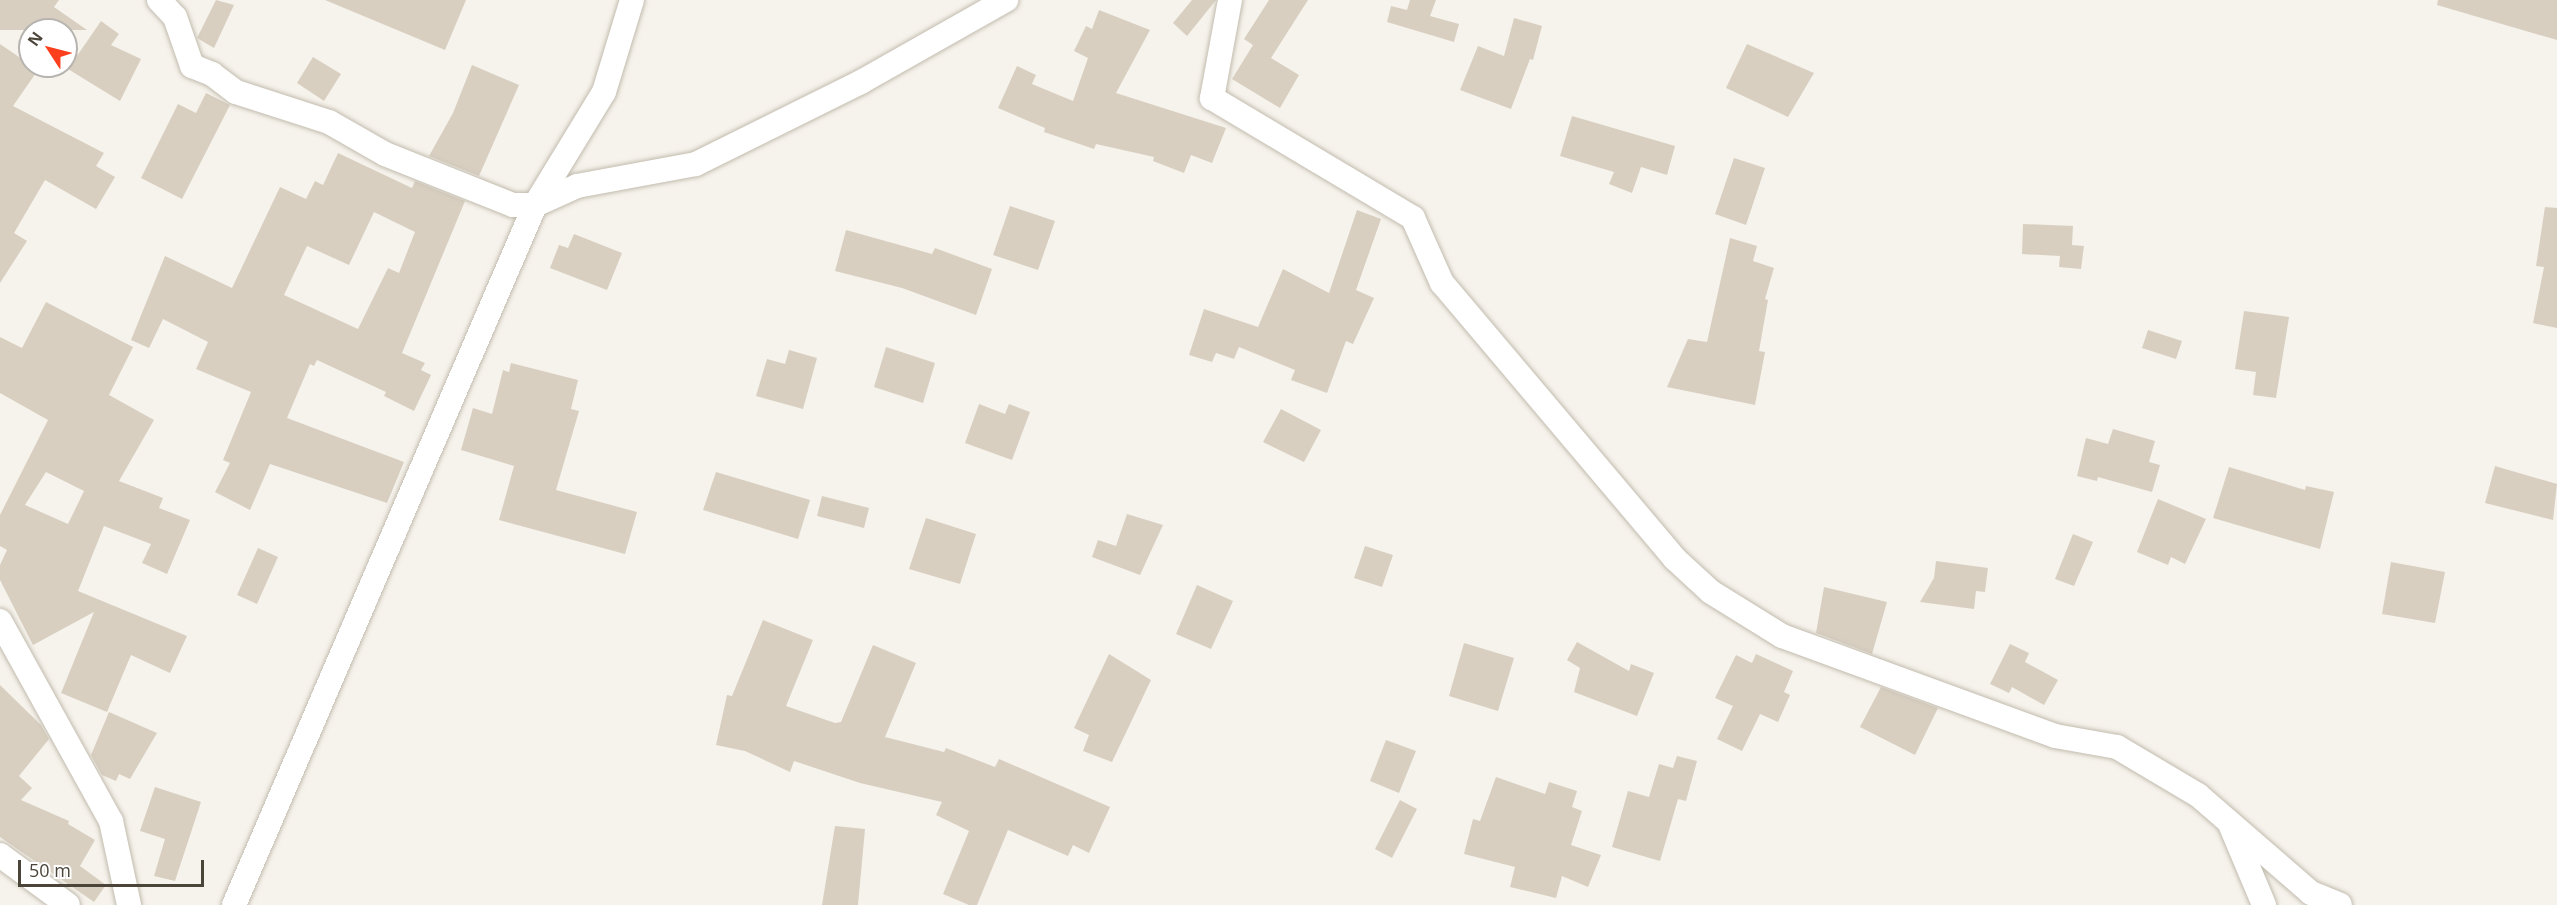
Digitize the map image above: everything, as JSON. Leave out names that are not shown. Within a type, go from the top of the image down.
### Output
[{"type":"street","points":[[159,0],[175,17],[192,66],[212,74],[236,92],[329,122],[385,154],[513,204],[535,206],[577,186],[696,164],[861,82],[1006,0]]},
{"type":"street","points":[[234,905],[535,206],[604,92],[632,0]]},
{"type":"street","points":[[1230,0],[1212,98],[1413,218],[1442,283],[1674,558],[1711,592],[1782,636],[2055,735],[2117,747],[2198,795],[2311,893],[2340,905]]},
{"type":"street","points":[[0,621],[111,821],[129,905]]},
{"type":"street","points":[[2229,821],[2264,905]]},
{"type":"street","points":[[0,855],[68,905]]},
{"type":"building","points":[[0,0],[59,0],[54,7],[70,18],[18,18],[18,30],[0,30]]},
{"type":"building","points":[[216,0],[234,5],[214,48],[197,38]]},
{"type":"building","points":[[325,0],[466,0],[445,50]]},
{"type":"building","points":[[1192,0],[1216,0],[1187,36],[1173,23]]},
{"type":"building","points":[[1269,0],[1308,0],[1271,58],[1299,75],[1280,108],[1232,79],[1253,45],[1244,39]]},
{"type":"building","points":[[1410,0],[1436,0],[1430,16],[1459,24],[1454,42],[1387,22],[1391,6],[1407,10]]},
{"type":"building","points":[[2438,0],[2557,0],[2557,40],[2437,5]]},
{"type":"building","points":[[1099,10],[1150,30],[1116,93],[1226,128],[1212,163],[1191,155],[1184,173],[1153,161],[1154,157],[1096,144],[1094,149],[1044,132],[1045,128],[998,108],[1017,66],[1036,75],[1032,84],[1073,101],[1088,58],[1074,51],[1086,26],[1092,29]]},
{"type":"building","points":[[1514,18],[1542,26],[1533,60],[1530,59],[1511,109],[1460,90],[1478,46],[1504,56]]},
{"type":"building","points":[[101,21],[119,34],[111,45],[141,59],[120,101],[78,75],[78,54]]},
{"type":"building","points":[[78,24],[87,30],[78,30]]},
{"type":"building","points":[[0,44],[18,56],[18,78],[32,78],[13,106],[104,153],[96,166],[115,177],[96,209],[45,180],[14,233],[27,241],[0,283]]},
{"type":"building","points":[[1747,44],[1814,73],[1788,117],[1726,88]]},
{"type":"building","points":[[313,57],[341,74],[324,101],[297,83]]},
{"type":"building","points":[[472,65],[519,85],[479,176],[429,156],[453,113]]},
{"type":"building","points":[[206,93],[230,105],[182,199],[141,178],[178,104],[196,113]]},
{"type":"building","points":[[1572,116],[1675,146],[1667,175],[1641,167],[1632,193],[1609,184],[1614,172],[1560,156]]},
{"type":"building","points":[[338,153],[412,188],[415,181],[465,201],[402,353],[425,363],[421,370],[431,375],[414,411],[384,396],[386,392],[317,360],[314,366],[310,364],[287,418],[404,462],[387,503],[270,464],[250,510],[215,492],[230,463],[223,460],[251,392],[196,369],[208,342],[163,319],[149,348],[131,340],[165,256],[232,288],[280,187],[306,199],[315,181],[323,185]],"holes":[[[374,212],[415,232],[399,273],[388,268],[358,329],[284,295],[307,246],[349,265]]]},
{"type":"building","points":[[1734,158],[1765,168],[1746,225],[1715,214]]},
{"type":"building","points":[[1010,206],[1055,221],[1038,270],[993,255]]},
{"type":"building","points":[[2545,207],[2557,208],[2557,328],[2533,323],[2544,267],[2536,266]]},
{"type":"building","points":[[1357,210],[1381,219],[1356,290],[1374,298],[1353,344],[1346,341],[1327,393],[1291,380],[1295,370],[1239,347],[1234,359],[1216,353],[1212,362],[1189,355],[1204,309],[1258,327],[1283,269],[1329,293]]},
{"type":"building","points":[[2023,224],[2073,226],[2072,245],[2084,246],[2081,269],[2059,267],[2060,256],[2022,254]]},
{"type":"building","points":[[846,230],[932,254],[935,248],[992,269],[976,315],[902,288],[835,271]]},
{"type":"building","points":[[574,234],[622,253],[607,290],[550,268],[559,245],[568,248]]},
{"type":"building","points":[[1730,238],[1757,246],[1753,261],[1774,268],[1765,299],[1768,300],[1759,351],[1765,352],[1755,405],[1667,387],[1688,339],[1707,342]]},
{"type":"building","points":[[46,302],[133,347],[109,395],[154,420],[119,481],[163,498],[159,508],[190,520],[167,574],[142,563],[151,544],[104,526],[78,591],[187,636],[170,673],[131,655],[107,712],[61,693],[94,612],[33,645],[0,580],[0,565],[7,550],[0,546],[0,515],[48,420],[0,393],[0,337],[22,348]],"holes":[[[46,472],[84,491],[68,524],[25,505]]]},
{"type":"building","points":[[2244,311],[2289,317],[2276,398],[2253,395],[2256,372],[2235,369]]},
{"type":"building","points":[[2148,330],[2182,341],[2176,359],[2142,348]]},
{"type":"building","points":[[886,347],[935,363],[923,403],[874,387]]},
{"type":"building","points":[[789,350],[817,358],[803,409],[756,396],[767,359],[785,364]]},
{"type":"building","points":[[511,363],[578,380],[571,409],[579,411],[556,490],[637,512],[625,554],[499,520],[514,466],[461,450],[473,408],[492,414],[503,370],[509,372]]},
{"type":"building","points":[[979,404],[1005,414],[1009,404],[1030,412],[1012,460],[965,443]]},
{"type":"building","points":[[1281,409],[1321,430],[1304,462],[1263,442]]},
{"type":"building","points":[[2113,429],[2155,441],[2149,462],[2160,465],[2152,492],[2098,477],[2097,481],[2077,476],[2086,438],[2108,444]]},
{"type":"building","points":[[2495,466],[2557,484],[2553,520],[2485,503]]},
{"type":"building","points":[[2229,467],[2305,490],[2306,486],[2334,492],[2320,549],[2213,518]]},
{"type":"building","points":[[716,472],[810,500],[798,539],[703,510]]},
{"type":"building","points":[[822,496],[869,508],[864,528],[817,516]]},
{"type":"building","points":[[2158,499],[2206,519],[2185,564],[2171,557],[2168,565],[2137,552]]},
{"type":"building","points":[[1127,514],[1163,525],[1140,575],[1092,557],[1098,540],[1116,546]]},
{"type":"building","points":[[926,518],[976,534],[960,584],[909,569]]},
{"type":"building","points":[[2073,534],[2093,542],[2074,586],[2055,579]]},
{"type":"building","points":[[1365,546],[1393,555],[1382,587],[1354,578]]},
{"type":"building","points":[[258,548],[278,557],[257,604],[237,595]]},
{"type":"building","points":[[1936,561],[1988,568],[1985,592],[1976,591],[1974,609],[1920,602],[1934,578]]},
{"type":"building","points":[[2391,562],[2445,572],[2435,623],[2382,614]]},
{"type":"building","points":[[1197,585],[1233,601],[1211,649],[1176,634]]},
{"type":"building","points":[[1824,587],[1887,602],[1872,654],[1816,633]]},
{"type":"building","points":[[763,620],[813,640],[786,706],[835,723],[841,722],[873,645],[916,663],[885,737],[944,752],[946,748],[995,767],[999,759],[1110,807],[1089,853],[1073,845],[1068,856],[1008,830],[977,905],[969,905],[943,894],[969,831],[936,815],[942,802],[860,783],[794,761],[790,772],[745,751],[716,745],[727,695],[732,696]]},
{"type":"building","points":[[1577,642],[1629,671],[1631,664],[1654,673],[1637,716],[1574,692],[1580,668],[1567,660]]},
{"type":"building","points":[[1464,643],[1514,658],[1498,711],[1449,696]]},
{"type":"building","points":[[2010,644],[2029,653],[2025,662],[2058,680],[2044,705],[2012,687],[2009,693],[1990,684]]},
{"type":"building","points":[[1109,654],[1151,680],[1112,762],[1083,751],[1089,735],[1074,728]]},
{"type":"building","points":[[1756,654],[1793,671],[1784,692],[1790,695],[1778,722],[1760,714],[1742,751],[1717,739],[1733,706],[1715,698],[1736,655],[1752,663]]},
{"type":"building","points":[[0,685],[41,725],[49,739],[19,776],[32,788],[21,800],[69,821],[68,824],[95,840],[80,866],[106,885],[94,902],[0,837]]},
{"type":"building","points":[[1881,687],[1938,708],[1915,755],[1860,727]]},
{"type":"building","points":[[109,712],[157,733],[130,779],[119,774],[116,781],[102,775],[91,755]]},
{"type":"building","points":[[1386,740],[1416,751],[1399,793],[1370,781]]},
{"type":"building","points":[[1677,756],[1697,761],[1686,801],[1678,799],[1660,861],[1612,847],[1628,791],[1649,797],[1659,764],[1673,768]]},
{"type":"building","points":[[1496,777],[1545,794],[1549,782],[1577,791],[1572,807],[1582,811],[1571,845],[1601,855],[1588,887],[1562,876],[1556,898],[1510,887],[1515,867],[1464,854],[1473,819],[1480,821]]},
{"type":"building","points":[[155,787],[201,802],[175,881],[154,876],[165,839],[140,831]]},
{"type":"building","points":[[1400,800],[1417,809],[1392,858],[1375,849]]},
{"type":"building","points":[[835,826],[865,829],[858,905],[822,905]]}]
